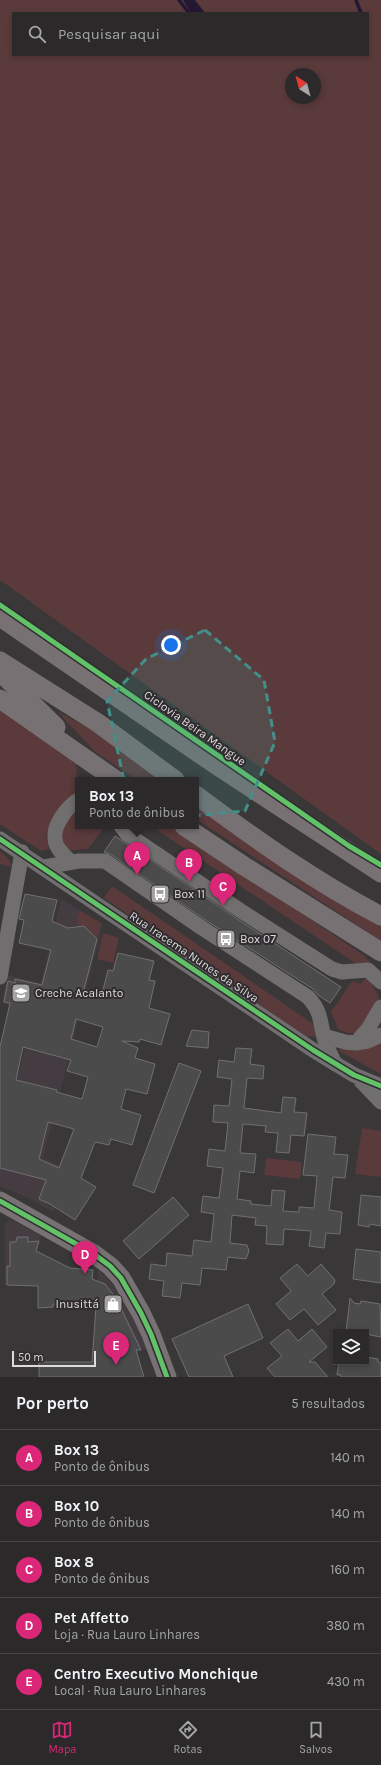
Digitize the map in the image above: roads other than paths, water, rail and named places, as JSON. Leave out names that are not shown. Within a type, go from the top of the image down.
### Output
[{"type":"main road","points":[[0,617],[216,765],[381,872]]},
{"type":"main road","points":[[0,661],[98,723],[171,777]]},
{"type":"main road","points":[[0,672],[91,762]]},
{"type":"main road","points":[[0,699],[112,777]]},
{"type":"main road","points":[[199,797],[245,831],[348,899],[381,916]]},
{"type":"main road","points":[[188,829],[244,866],[381,952]]},
{"type":"main road","points":[[0,1201],[94,1254],[110,1266],[121,1278],[152,1334],[167,1377]]},
{"type":"street","points":[[91,762],[98,777]]},
{"type":"street","points":[[71,862],[60,850],[54,840],[58,824],[69,808],[75,803]]},
{"type":"street","points":[[123,829],[127,834],[241,912],[332,969],[342,972],[368,970],[377,979],[381,992]]},
{"type":"street","name":"Rua Iracema Nunes da Silva","points":[[0,838],[335,1064],[354,1075],[381,1086]]},
{"type":"street","points":[[0,976],[22,852]]},
{"type":"street","points":[[44,867],[71,862],[105,861],[202,928],[308,997],[319,1011],[326,1046],[335,1064]]},
{"type":"street","points":[[356,1043],[368,1030],[381,1007]]},
{"type":"street","points":[[324,1036],[345,1042],[356,1043],[368,1041],[381,1035]]},
{"type":"street","points":[[354,1075],[381,1102]]},
{"type":"waterway","points":[[179,0],[188,12]]},
{"type":"waterway","points":[[356,0],[361,12]]},
{"type":"place","name":"Box 13","points":[[137,875]]},
{"type":"place","name":"Box 10","points":[[189,882]]},
{"type":"place","name":"Box 11","points":[[160,894]]},
{"type":"place","name":"Box 8","points":[[223,906]]},
{"type":"place","name":"Box 07","points":[[226,939]]},
{"type":"place","name":"Creche Acalanto","points":[[21,993]]},
{"type":"place","name":"Pet Affetto","points":[[85,1274]]},
{"type":"place","name":"Inusittá","points":[[113,1304]]},
{"type":"place","name":"Centro Executivo Monchique","points":[[116,1365]]}]
